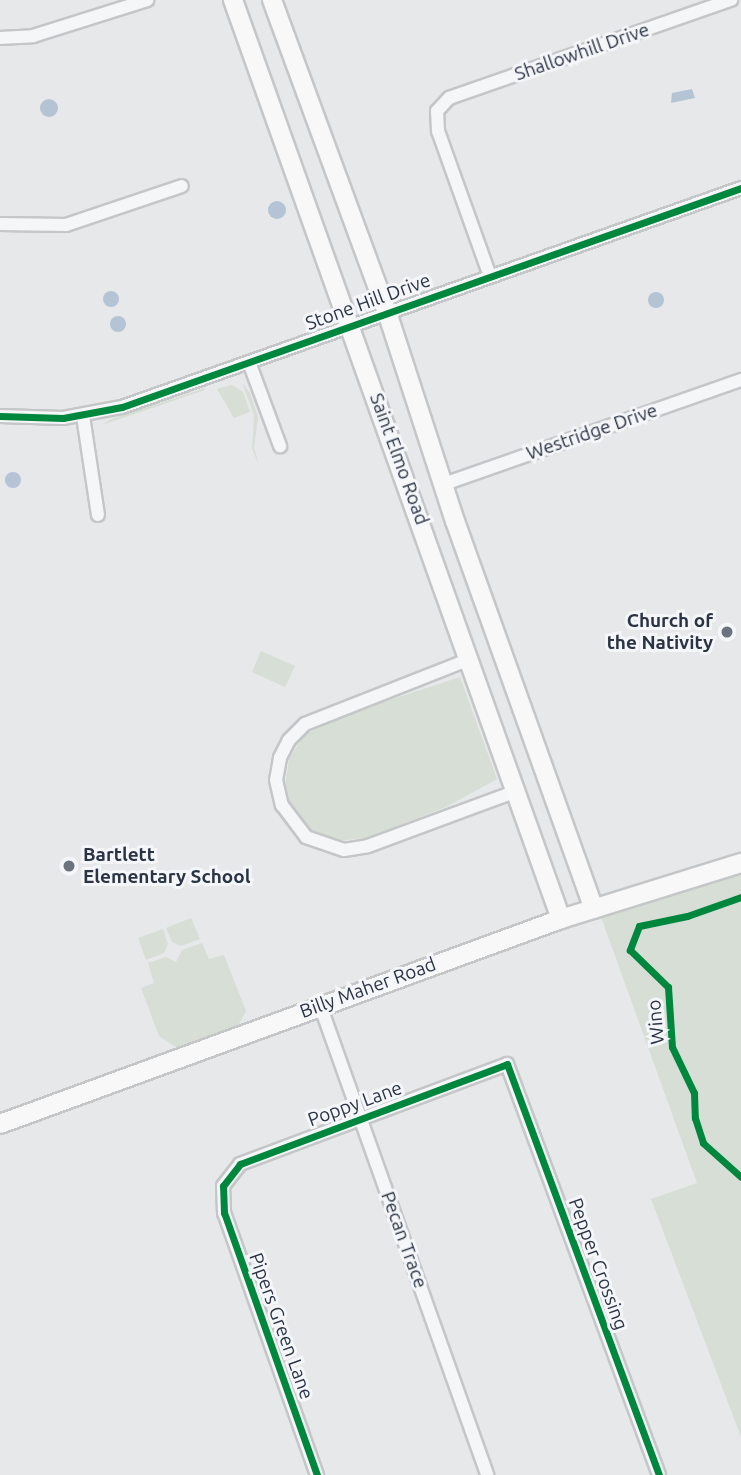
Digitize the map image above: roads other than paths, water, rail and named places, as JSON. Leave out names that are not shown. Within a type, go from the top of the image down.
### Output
[{"type":"main road","name":"Saint Elmo Road","points":[[233,0],[561,919]]},
{"type":"main road","name":"Saint Elmo Road","points":[[272,0],[387,312],[508,673],[594,909]]},
{"type":"main road","points":[[479,684],[508,673]]},
{"type":"main road","points":[[513,782],[541,762]]},
{"type":"main road","name":"Billy Maher Road","points":[[0,1124],[561,919],[741,863]]},
{"type":"street","points":[[0,37],[33,36],[146,0]]},
{"type":"street","name":"Shallowhill Drive","points":[[490,276],[431,108],[449,99],[731,0]]},
{"type":"street","points":[[0,225],[66,225],[181,186]]},
{"type":"street","name":"Stone Hill Drive","points":[[0,416],[83,416],[249,362],[741,188]]},
{"type":"street","points":[[249,362],[280,446]]},
{"type":"street","name":"Westridge Drive","points":[[444,484],[741,380]]},
{"type":"street","points":[[83,416],[98,515]]},
{"type":"street","points":[[470,659],[305,724],[289,740],[280,758],[276,780],[282,804],[306,837],[344,850],[368,846],[513,782]]},
{"type":"street","name":"Pecan Trace","points":[[320,1005],[487,1475]]},
{"type":"street","name":"Poppy Lane","points":[[223,1186],[240,1164],[507,1063]]},
{"type":"street","name":"Pepper Crossing","points":[[507,1063],[659,1475]]},
{"type":"street","name":"Pipers Green Lane","points":[[223,1186],[224,1213],[317,1475]]},
{"type":"water","points":[[692,89],[695,98],[671,103],[672,93]]},
{"type":"water","points":[[49,99],[55,102],[58,108],[55,114],[49,117],[43,114],[40,108],[43,102]]},
{"type":"water","points":[[277,201],[283,204],[286,210],[283,216],[277,219],[271,216],[268,210],[271,204]]},
{"type":"water","points":[[111,291],[117,293],[117,305],[111,307],[105,305],[103,299],[105,293]]},
{"type":"water","points":[[653,292],[659,292],[664,300],[662,306],[653,308],[648,303],[648,297]]},
{"type":"water","points":[[115,316],[121,316],[126,324],[124,330],[115,332],[110,327],[110,321]]},
{"type":"water","points":[[10,472],[16,472],[21,480],[19,486],[10,488],[5,483],[5,477]]},
{"type":"place","name":"Church of the Nativity","points":[[727,632]]},
{"type":"place","name":"Bartlett Elementary School","points":[[69,866]]}]
